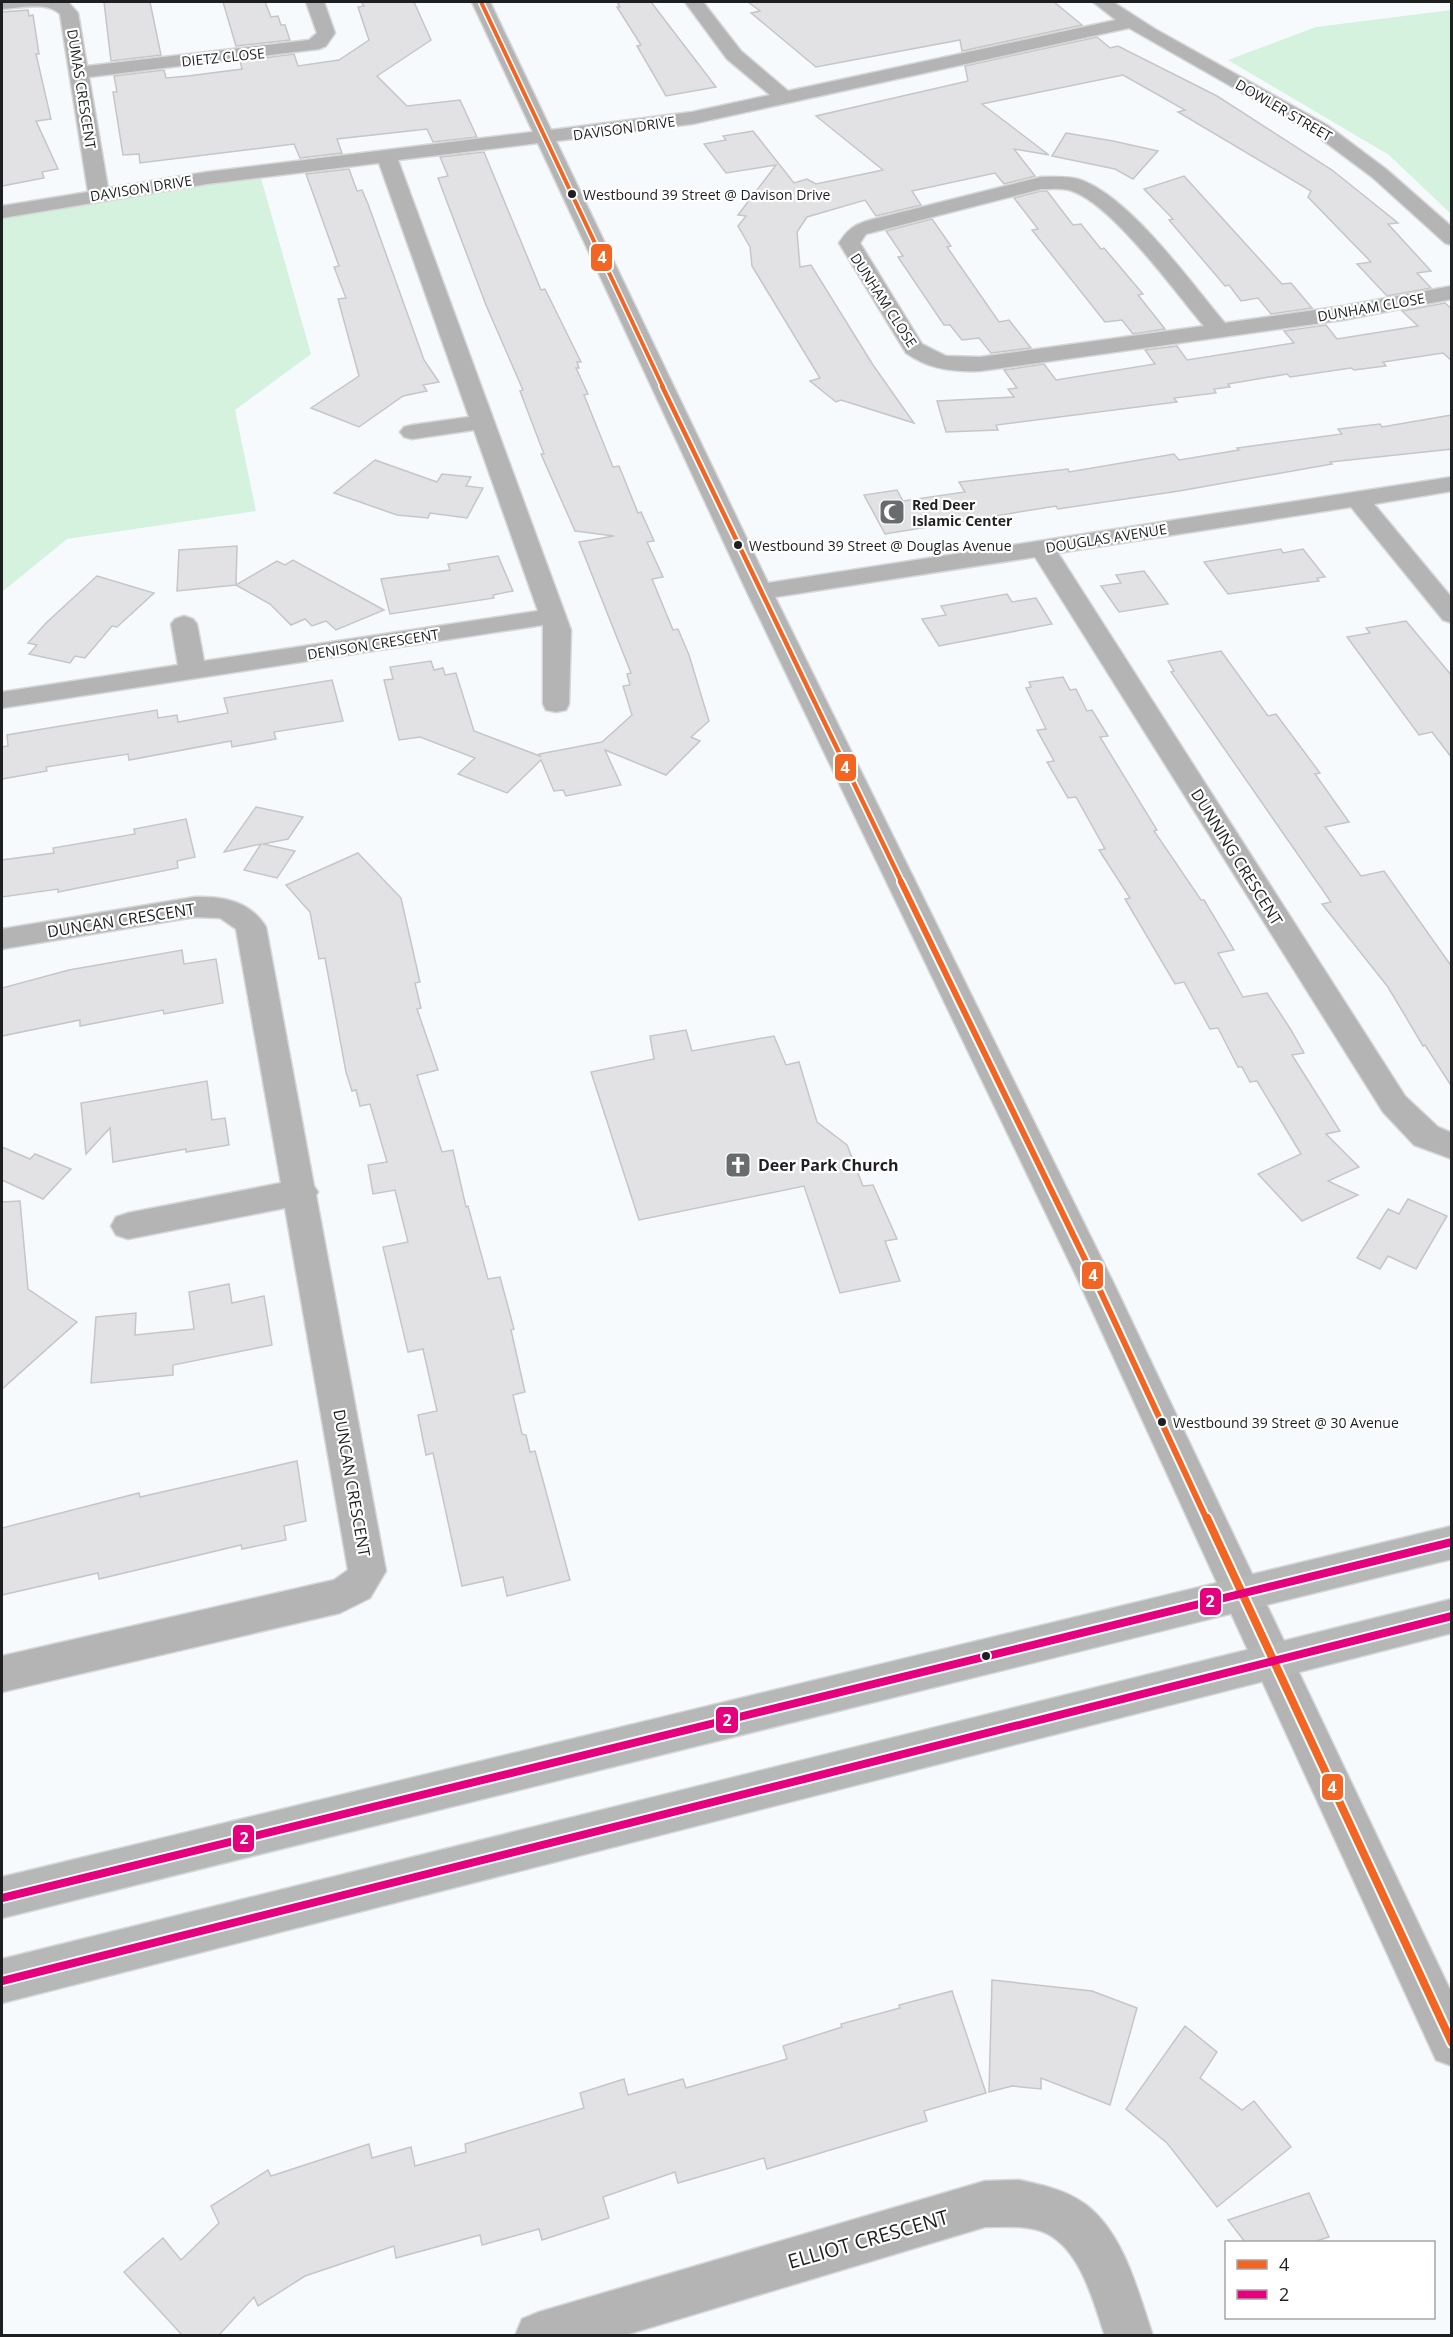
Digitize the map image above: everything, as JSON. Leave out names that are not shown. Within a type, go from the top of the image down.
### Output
[{"type":"main road","points":[[2,1898],[1452,1542]]},
{"type":"main road","points":[[2,1981],[1452,1616]]},
{"type":"street","points":[[2,4],[34,2]]},
{"type":"street","name":"DUMAS CRESCENT","points":[[44,2],[62,6],[69,13],[99,194]]},
{"type":"street","name":"DIETZ CLOSE","points":[[80,73],[313,45],[320,42],[326,33],[315,2]]},
{"type":"street","points":[[481,2],[760,591],[1096,1284],[1452,2044]]},
{"type":"street","points":[[694,2],[734,55],[784,98]]},
{"type":"street","name":"DOWLER STREET","points":[[1102,2],[1299,116],[1344,145],[1397,187],[1452,239]]},
{"type":"street","name":"DAVISON DRIVE","points":[[2,212],[207,177],[546,138],[692,118],[1133,22]]},
{"type":"street","points":[[386,156],[554,616],[558,630],[556,704]]},
{"type":"street","name":"DUNHAM CLOSE","points":[[1219,330],[1136,231],[1097,196],[1072,184],[1041,183],[877,224],[859,230],[849,243],[914,348],[942,363],[980,364],[1219,330],[1358,310],[1452,292]]},
{"type":"street","points":[[412,432],[483,422]]},
{"type":"street","name":"DOUGLAS AVENUE","points":[[760,591],[1452,484]]},
{"type":"street","points":[[1357,499],[1452,615]]},
{"type":"street","name":"DUNNING CRESCENT","points":[[1042,548],[1394,1104],[1426,1136],[1452,1147]]},
{"type":"street","name":"DENISON CRESCENT","points":[[2,700],[554,616]]},
{"type":"street","points":[[184,624],[192,671]]},
{"type":"street","name":"DUNCAN CRESCENT","points":[[2,939],[195,907],[222,908],[245,918],[255,938],[367,1571],[363,1580],[353,1590],[340,1596],[2,1674]]},
{"type":"street","points":[[128,1226],[301,1192]]},
{"type":"street","name":"ELLIOT CRESCENT","points":[[539,2336],[985,2204],[1002,2202],[1022,2203],[1047,2209],[1067,2219],[1087,2237],[1102,2260],[1129,2336]]},
{"type":"green space","points":[[1451,10],[1451,214],[1389,155],[1228,60],[1316,27]]},
{"type":"green space","points":[[259,171],[311,354],[235,410],[256,511],[67,539],[2,592],[2,212]]},
{"type":"building","points":[[104,2],[150,2],[161,55],[111,61]]},
{"type":"building","points":[[223,2],[265,2],[271,17],[278,16],[281,25],[285,25],[290,40],[236,46]]},
{"type":"building","points":[[361,2],[414,2],[431,40],[377,76],[407,106],[460,100],[477,137],[433,142],[427,129],[337,139],[342,153],[300,158],[294,144],[140,163],[139,154],[123,155],[113,92],[117,92],[114,76],[164,70],[166,78],[188,76],[242,69],[240,61],[294,54],[298,66],[339,60],[369,40],[358,7],[364,6]]},
{"type":"building","points":[[617,2],[651,2],[716,87],[666,96],[637,46],[641,45],[617,7],[620,7]]},
{"type":"building","points":[[748,2],[1054,2],[1082,25],[962,51],[960,40],[816,67],[751,13],[760,11]]},
{"type":"building","points":[[28,10],[29,16],[33,15],[39,54],[36,54],[51,119],[36,121],[58,169],[42,172],[44,178],[2,186],[2,12]]},
{"type":"building","points":[[1097,37],[1110,48],[1118,46],[1217,96],[1332,170],[1398,223],[1388,224],[1431,271],[1417,273],[1431,288],[1387,296],[1357,264],[1371,262],[1308,197],[1311,191],[1178,112],[1185,110],[1123,75],[982,104],[1049,155],[1014,149],[1035,176],[1004,184],[995,173],[912,191],[921,205],[876,216],[865,200],[807,217],[797,232],[800,267],[811,265],[873,365],[914,423],[841,400],[836,402],[810,381],[820,378],[752,266],[750,247],[738,226],[746,216],[738,215],[776,165],[726,173],[704,144],[726,140],[723,136],[753,131],[794,183],[807,179],[816,184],[883,170],[816,116],[968,81],[965,66]]},
{"type":"building","points":[[1066,133],[1158,151],[1133,179],[1115,169],[1052,156]]},
{"type":"building","points":[[484,152],[541,290],[545,289],[581,362],[577,362],[579,368],[576,368],[588,394],[584,395],[613,467],[619,466],[638,513],[641,512],[654,541],[647,542],[663,577],[652,579],[673,630],[678,629],[689,655],[709,721],[691,737],[700,741],[666,775],[605,750],[621,785],[566,796],[563,790],[554,791],[541,760],[507,793],[458,774],[475,758],[420,737],[399,740],[384,680],[393,679],[390,667],[431,661],[434,670],[443,668],[445,675],[456,673],[474,731],[540,756],[539,754],[602,742],[632,715],[623,686],[630,685],[627,674],[631,673],[579,542],[614,536],[575,531],[541,454],[544,454],[520,391],[523,390],[486,305],[438,178],[448,176],[440,157]]},
{"type":"building","points":[[349,169],[357,191],[362,190],[368,204],[424,360],[439,382],[423,385],[427,391],[403,396],[359,427],[311,408],[359,376],[338,299],[346,298],[334,267],[339,266],[306,174]]},
{"type":"building","points":[[1184,176],[1282,284],[1291,283],[1312,308],[1271,314],[1258,298],[1241,301],[1229,285],[1225,286],[1169,220],[1173,219],[1144,189]]},
{"type":"building","points":[[1047,191],[1073,225],[1081,224],[1101,249],[1104,248],[1143,294],[1138,295],[1165,329],[1133,334],[1122,320],[1105,322],[1032,230],[1038,229],[1014,198]]},
{"type":"building","points":[[932,219],[951,246],[947,247],[999,322],[1009,320],[1031,348],[991,353],[979,338],[962,340],[950,325],[944,325],[898,257],[903,256],[886,231]]},
{"type":"building","points":[[1445,303],[1452,309],[1452,361],[1443,353],[1383,362],[1386,366],[1354,370],[1351,368],[1290,377],[1287,374],[1228,384],[1230,387],[1214,389],[1216,393],[1174,398],[1177,402],[996,425],[998,430],[946,432],[937,401],[1014,397],[1008,389],[1017,388],[1004,370],[1044,364],[1056,380],[1155,364],[1145,350],[1177,346],[1187,360],[1294,343],[1284,331],[1326,325],[1337,339],[1418,326],[1402,311]]},
{"type":"building","points":[[1452,415],[1452,449],[1330,462],[1332,464],[1179,491],[1058,509],[1056,506],[885,534],[864,495],[897,490],[903,501],[965,492],[959,482],[1068,469],[1069,472],[1174,454],[1179,460],[1239,450],[1237,448],[1342,434],[1338,429],[1380,424],[1382,427]]},
{"type":"building","points":[[375,460],[437,482],[442,474],[471,477],[466,486],[483,488],[467,518],[430,513],[428,518],[397,515],[334,493]]},
{"type":"building","points":[[237,546],[236,585],[177,591],[179,550]]},
{"type":"building","points":[[1281,549],[1283,553],[1303,549],[1325,577],[1317,578],[1319,581],[1228,594],[1204,562]]},
{"type":"building","points":[[498,556],[513,591],[493,595],[494,598],[390,614],[381,579],[450,570],[448,564]]},
{"type":"building","points":[[293,560],[384,610],[336,630],[326,621],[312,626],[305,619],[291,625],[270,604],[236,585],[277,561],[285,565]]},
{"type":"building","points":[[1144,571],[1168,604],[1119,612],[1101,586],[1121,583],[1116,575]]},
{"type":"building","points":[[97,576],[154,593],[117,627],[112,626],[85,658],[75,656],[70,663],[29,654],[37,645],[28,643],[46,623]]},
{"type":"building","points":[[1007,594],[1012,602],[1036,598],[1052,624],[939,646],[922,619],[946,615],[941,606]]},
{"type":"building","points":[[1406,621],[1452,676],[1452,758],[1432,732],[1419,735],[1347,637],[1370,633],[1366,628]]},
{"type":"building","points":[[1221,651],[1268,716],[1276,714],[1320,773],[1315,774],[1349,822],[1325,827],[1361,876],[1384,871],[1452,967],[1452,1087],[1425,1045],[1423,1046],[1388,987],[1322,904],[1331,902],[1171,672],[1174,671],[1168,661]]},
{"type":"building","points":[[1063,677],[1070,690],[1076,689],[1087,711],[1092,710],[1108,736],[1100,737],[1157,830],[1154,831],[1201,900],[1204,900],[1234,950],[1218,953],[1243,997],[1267,993],[1291,1030],[1304,1053],[1292,1055],[1340,1131],[1326,1134],[1359,1167],[1328,1181],[1358,1195],[1302,1221],[1258,1174],[1301,1154],[1257,1081],[1250,1082],[1242,1067],[1238,1067],[1218,1028],[1210,1029],[1184,982],[1175,984],[1125,899],[1130,898],[1099,850],[1105,849],[1076,797],[1068,798],[1047,762],[1054,761],[1037,730],[1046,729],[1026,688],[1031,687],[1029,682]]},
{"type":"building","points":[[332,680],[343,721],[274,732],[276,739],[232,747],[231,741],[129,760],[128,754],[46,767],[47,771],[2,779],[2,747],[8,746],[7,735],[157,710],[158,718],[177,715],[178,722],[228,713],[224,698]]},
{"type":"building","points":[[256,807],[303,817],[288,839],[263,844],[295,851],[277,878],[244,870],[261,844],[224,852]]},
{"type":"building","points":[[186,819],[195,857],[177,861],[178,868],[58,892],[58,889],[2,897],[2,860],[54,853],[53,848],[135,834],[134,829]]},
{"type":"building","points":[[358,853],[401,898],[420,982],[415,983],[421,1008],[417,1009],[438,1070],[417,1075],[442,1152],[453,1150],[466,1207],[468,1206],[488,1279],[500,1277],[514,1329],[511,1330],[525,1392],[513,1395],[522,1434],[526,1435],[530,1452],[535,1451],[570,1580],[507,1596],[503,1577],[462,1586],[433,1453],[426,1455],[418,1415],[437,1411],[423,1349],[408,1352],[383,1247],[408,1242],[395,1190],[373,1194],[368,1165],[387,1162],[370,1104],[360,1106],[356,1090],[352,1091],[346,1072],[325,958],[319,959],[310,912],[286,885]]},
{"type":"building","points":[[182,950],[184,964],[216,959],[223,1003],[164,1014],[163,1010],[80,1026],[80,1020],[2,1036],[2,988],[69,970]]},
{"type":"building","name":"Deer Park Church","points":[[686,1030],[692,1051],[774,1036],[786,1065],[799,1062],[817,1122],[847,1145],[863,1186],[873,1185],[897,1239],[885,1241],[900,1281],[840,1293],[804,1186],[639,1220],[591,1072],[654,1059],[650,1036]]},
{"type":"building","points":[[207,1081],[212,1120],[225,1118],[229,1145],[186,1152],[186,1149],[113,1162],[110,1128],[86,1154],[81,1103]]},
{"type":"building","points":[[2,1147],[30,1159],[35,1154],[71,1169],[43,1199],[2,1180]]},
{"type":"building","points":[[1408,1199],[1447,1216],[1416,1269],[1388,1256],[1380,1269],[1357,1258],[1388,1209],[1399,1214]]},
{"type":"building","points":[[20,1201],[28,1289],[77,1322],[2,1389],[2,1202]]},
{"type":"building","points":[[229,1284],[232,1303],[264,1296],[272,1345],[173,1365],[173,1375],[91,1383],[96,1317],[136,1313],[135,1335],[194,1329],[189,1292]]},
{"type":"building","points":[[297,1461],[306,1521],[284,1526],[286,1540],[242,1549],[241,1545],[99,1579],[98,1573],[2,1595],[2,1528],[139,1493],[140,1497]]},
{"type":"building","points":[[992,1980],[1092,1991],[1137,2008],[1110,2105],[1041,2078],[1041,2089],[1012,2086],[989,2092]]},
{"type":"building","points":[[952,1991],[986,2093],[924,2111],[927,2121],[767,2169],[764,2158],[678,2183],[675,2172],[603,2197],[609,2218],[542,2240],[539,2229],[482,2245],[480,2235],[396,2258],[394,2246],[305,2276],[258,2306],[254,2297],[218,2336],[183,2336],[124,2272],[163,2238],[181,2260],[219,2223],[211,2206],[268,2170],[271,2176],[369,2144],[372,2158],[411,2147],[415,2166],[466,2152],[465,2144],[584,2108],[580,2093],[624,2079],[628,2095],[683,2079],[686,2088],[787,2059],[783,2046],[842,2027],[841,2024],[900,2008],[899,2005]]},
{"type":"building","points":[[1185,2026],[1217,2052],[1200,2078],[1242,2110],[1254,2101],[1291,2147],[1217,2207],[1167,2143],[1126,2109]]},
{"type":"building","points":[[1309,2193],[1329,2237],[1316,2241],[1244,2241],[1228,2220]]},
{"type":"transit line","name":"4","points":[[481,2],[760,592],[1097,1284],[1452,2043]]},
{"type":"transit line","name":"2","points":[[2,1898],[1452,1542]]},
{"type":"transit line","name":"2","points":[[2,1981],[1452,1616]]},
{"type":"place","name":"Westbound 39 Street @ Davison Drive","points":[[572,194]]},
{"type":"place","name":"Red Deer Islamic Center","points":[[892,512]]},
{"type":"place","name":"Westbound 39 Street @ Douglas Avenue","points":[[738,545]]},
{"type":"place","name":"Deer Park Church","points":[[738,1165]]},
{"type":"place","name":"Westbound 39 Street @ 30 Avenue","points":[[1162,1422]]}]
